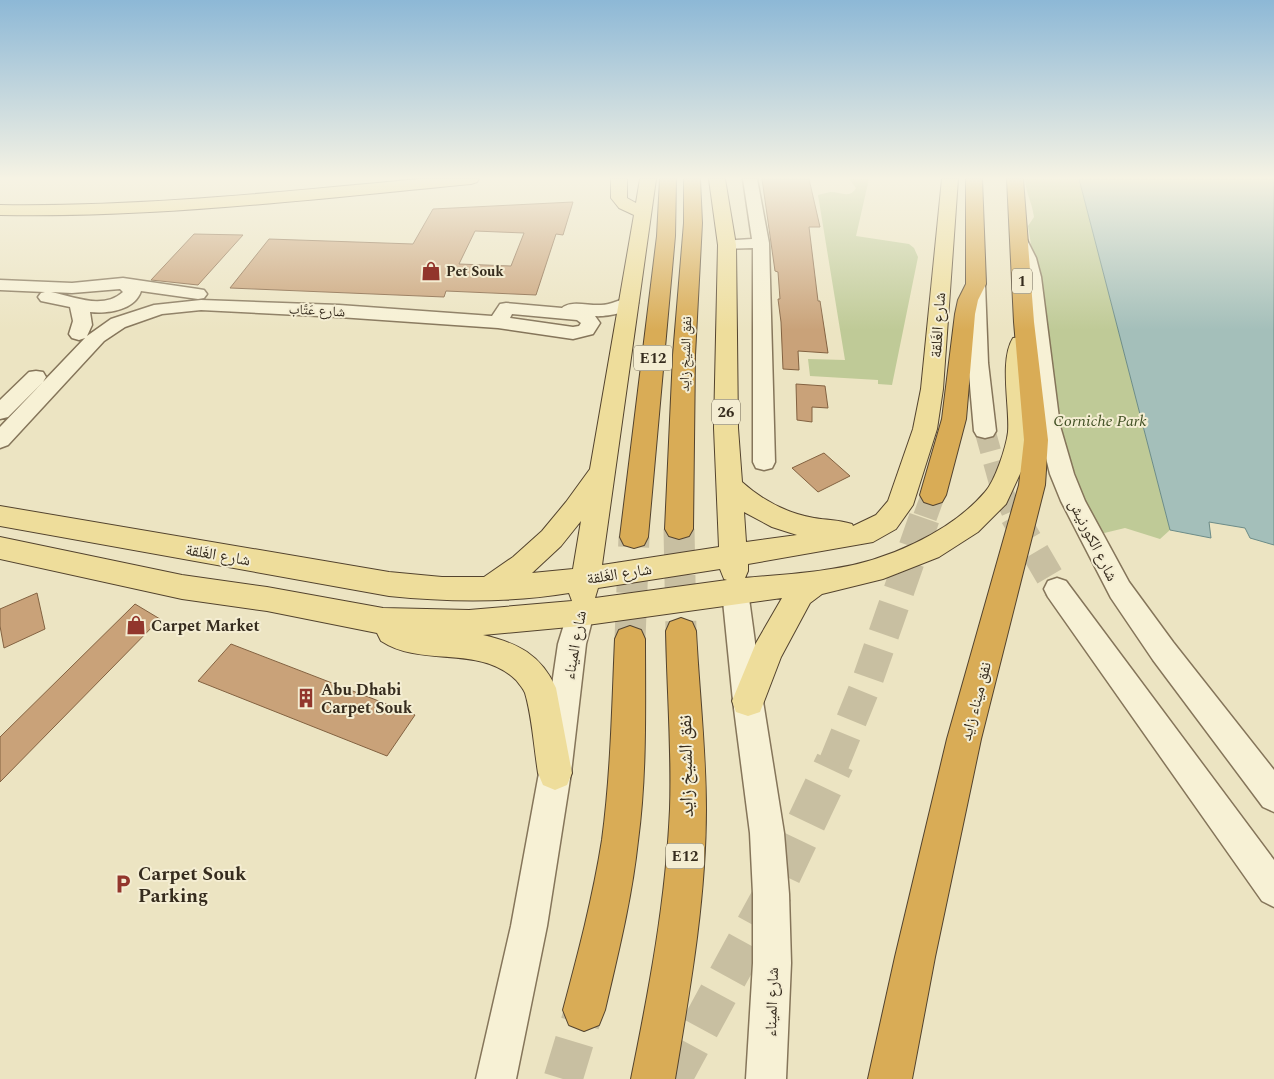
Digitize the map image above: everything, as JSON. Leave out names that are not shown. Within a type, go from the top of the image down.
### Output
[{"type":"highway","name":"نفق الشيخ زايد","points":[[634,537],[666,229]]},
{"type":"highway","name":"نفق الشيخ زايد","points":[[679,529],[684,355],[693,229]]},
{"type":"highway","points":[[933,494],[954,419],[965,314],[968,300],[976,284],[975,229]]},
{"type":"highway","name":"شارع الكورنيش","points":[[1018,229],[1024,322]]},
{"type":"highway","name":"نفق ميناء زايد","points":[[890,1079],[964,738],[1032,485],[1036,440],[1024,322]]},
{"type":"highway","name":"نفق الشيخ زايد","points":[[653,1079],[674,965],[684,872],[688,808],[681,631]]},
{"type":"highway","points":[[584,1010],[612,897],[620,840],[625,787],[630,639]]},
{"type":"main road","points":[[566,615],[563,604],[564,596],[572,580],[604,464],[640,229]]},
{"type":"main road","name":"26","points":[[725,229],[727,239],[726,428],[731,487],[742,554]]},
{"type":"main road","name":"شارع الغَلقة","points":[[0,516],[389,584],[442,589],[490,589],[572,580],[863,535],[876,530],[890,518],[900,505],[919,451],[928,416],[932,389],[946,229]]},
{"type":"main road","name":"شارع الغَلقة","points":[[0,548],[182,587],[267,599],[384,621],[469,623],[566,615],[748,589],[833,581],[861,575],[913,556],[950,537],[968,525],[997,497],[1013,461],[1020,433],[1018,362],[1024,322]]},
{"type":"main road","points":[[490,589],[528,563],[541,549],[580,503],[604,464]]},
{"type":"main road","points":[[731,487],[748,503],[759,510],[806,526],[834,531],[876,530]]},
{"type":"main road","points":[[742,554],[745,572],[750,581],[748,589]]},
{"type":"main road","points":[[748,701],[767,653],[794,604],[800,594],[817,582]]},
{"type":"main road","points":[[384,621],[396,635],[406,639],[483,648],[509,657],[527,668],[535,677],[540,688],[555,773]]},
{"type":"street","points":[[758,229],[764,462]]},
{"type":"street","points":[[727,239],[760,240]]},
{"type":"street","name":"شارع الكورنيش","points":[[1019,240],[1028,258],[1032,278],[1049,426],[1062,474],[1073,501],[1120,590],[1163,651],[1274,796]]},
{"type":"street","points":[[0,295],[51,297],[95,308],[111,306],[132,293],[129,285],[123,283]]},
{"type":"street","name":"شارع عَتَّاب","points":[[0,285],[72,288],[123,283],[200,294],[502,315]]},
{"type":"street","points":[[976,284],[978,363],[985,431]]},
{"type":"street","name":"شارع عَتَّاب","points":[[0,412],[79,334],[104,319],[130,308],[166,298],[200,294]]},
{"type":"street","points":[[76,302],[84,317],[79,334]]},
{"type":"street","name":"شارع عَتَّاب","points":[[0,440],[97,337],[118,323],[160,309],[188,305],[212,305],[502,315],[597,311],[617,308],[629,303]]},
{"type":"street","name":"شارع الميناء","points":[[748,589],[748,701],[767,832],[771,894],[772,972],[766,1079]]},
{"type":"street","points":[[1057,589],[1274,889]]},
{"type":"street","name":"شارع الميناء","points":[[496,1079],[529,926],[555,773],[572,644],[566,615]]},
{"type":"green space","points":[[824,229],[858,229],[856,236],[909,244],[914,248],[918,257],[892,385],[878,384],[878,380],[810,376],[808,359],[845,360]]},
{"type":"green space","name":"Corniche Park","points":[[1029,229],[1092,229],[1170,530],[1160,539],[1125,528],[1096,535],[1061,432]]},
{"type":"water","points":[[1092,229],[1274,229],[1274,545],[1250,538],[1245,528],[1209,522],[1211,538],[1170,530]]},
{"type":"building","points":[[421,229],[565,229],[563,235],[556,234],[536,295],[446,291],[444,297],[230,288],[269,239],[413,244]],"holes":[[[475,231],[524,233],[511,266],[459,264]]]},
{"type":"building","points":[[769,229],[809,229],[818,301],[820,301],[828,353],[798,351],[799,370],[783,369],[778,272],[775,271]]},
{"type":"building","points":[[194,234],[243,235],[198,285],[151,280]]},
{"type":"building","points":[[796,384],[825,386],[828,408],[812,407],[812,422],[797,420]]},
{"type":"building","points":[[824,453],[850,476],[818,492],[792,468]]},
{"type":"building","points":[[37,593],[45,629],[4,648],[0,626],[0,609]]},
{"type":"building","points":[[135,604],[160,619],[0,782],[0,737]]},
{"type":"building","name":"Abu Dhabi Carpet Souk","points":[[231,644],[415,715],[387,756],[198,681]]},
{"type":"tunnel","points":[[985,431],[1000,485],[1014,517]]},
{"type":"tunnel","points":[[925,517],[933,495]]},
{"type":"tunnel","points":[[834,763],[867,682],[925,516]]},
{"type":"tunnel","points":[[1014,516],[1057,589]]},
{"type":"tunnel","points":[[679,529],[681,631]]},
{"type":"tunnel","points":[[630,639],[634,537]]},
{"type":"tunnel","points":[[672,1079],[771,897],[835,762]]},
{"type":"tunnel","points":[[563,1079],[584,1010]]},
{"type":"place","name":"Pet Souk","points":[[431,271]]},
{"type":"place","name":"Carpet Market","points":[[136,625]]},
{"type":"place","name":"Abu Dhabi Carpet Souk","points":[[306,698]]},
{"type":"place","name":"Carpet Souk Parking","points":[[123,884]]}]
